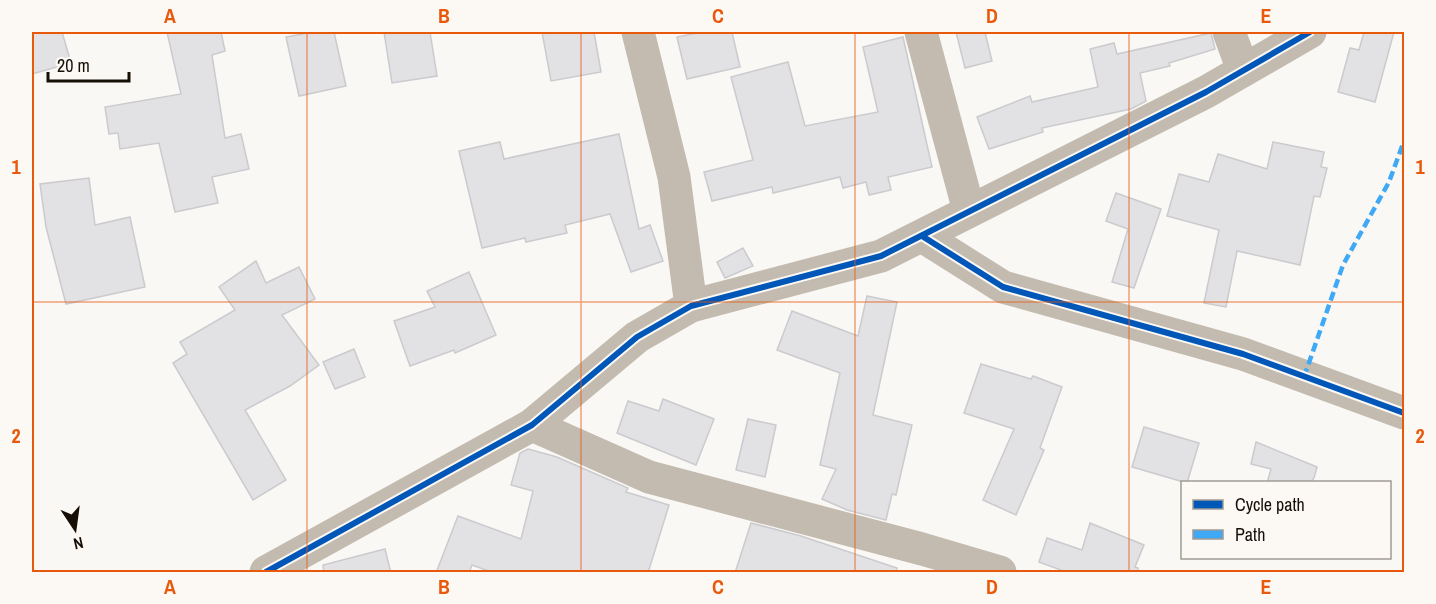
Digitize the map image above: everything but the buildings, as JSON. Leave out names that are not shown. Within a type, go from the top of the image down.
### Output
[{"type":"street","points":[[638,32],[674,177],[691,306]]},
{"type":"street","points":[[921,32],[969,211]]},
{"type":"street","points":[[1229,32],[1243,70]]},
{"type":"street","points":[[266,573],[532,424],[637,337],[691,306],[881,256],[1243,70],[1310,32]]},
{"type":"street","points":[[922,236],[1003,287],[1243,354],[1404,413]]},
{"type":"street","points":[[532,424],[649,477],[922,549],[1000,573]]},
{"type":"marked path","points":[[1304,377],[1343,265],[1389,182],[1404,141]]},
{"type":"cycle path","points":[[266,572],[532,425],[637,337],[691,306],[881,256],[1206,92],[1310,32]]},
{"type":"cycle path","points":[[922,236],[1003,287],[1243,354],[1404,413]]}]
